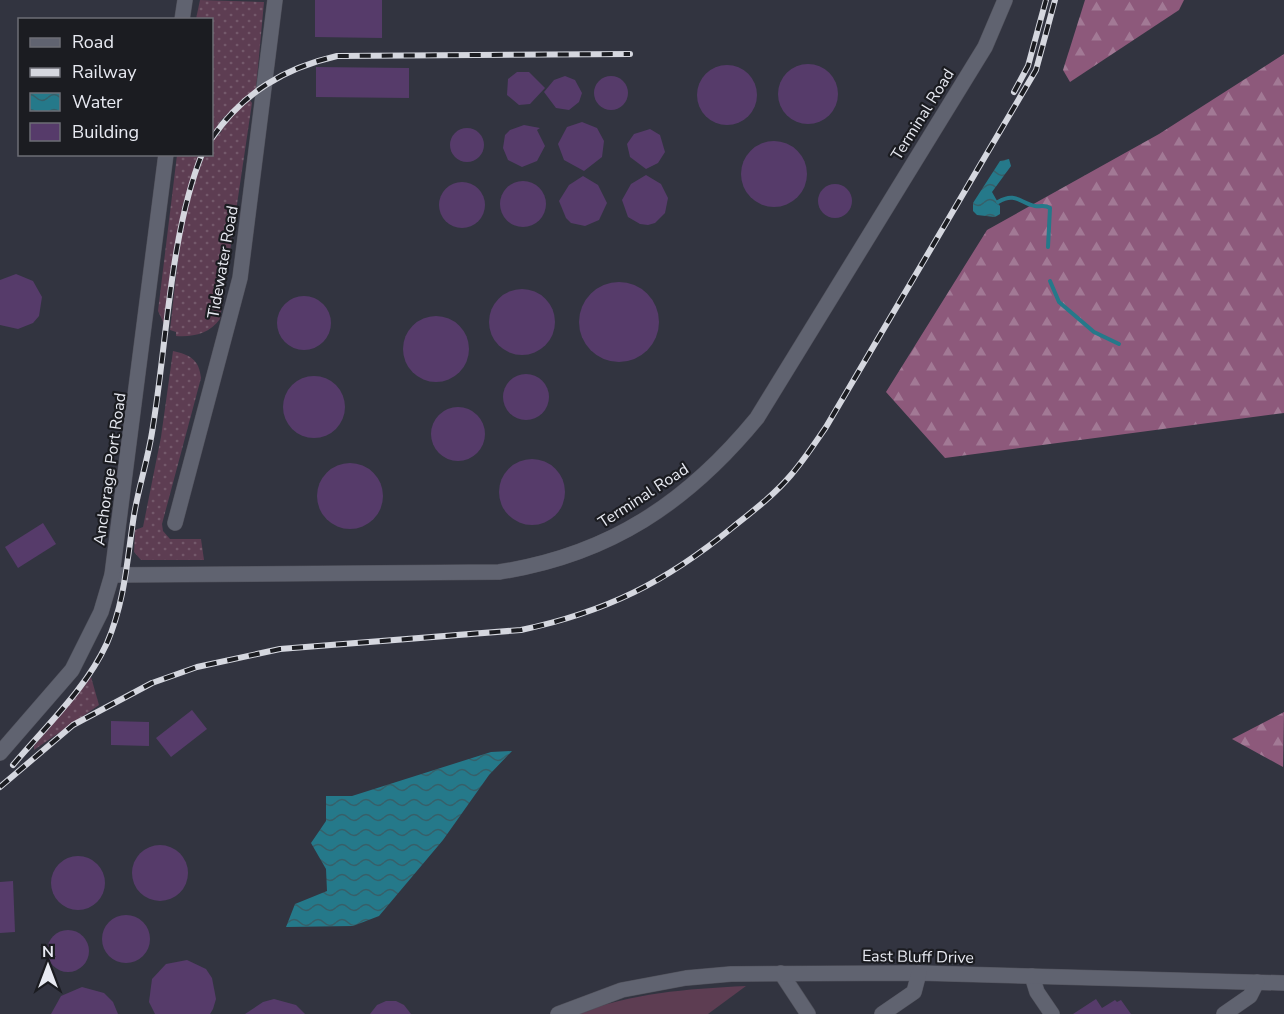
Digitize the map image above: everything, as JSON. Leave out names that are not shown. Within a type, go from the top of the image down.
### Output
[{"type":"street","points":[[182,18],[185,0]]},
{"type":"street","name":"Tidewater Road","points":[[175,524],[240,278],[275,0]]},
{"type":"street","name":"Terminal Road","points":[[112,575],[499,572],[539,566],[576,555],[649,516],[709,472],[757,418],[985,47],[1005,0]]},
{"type":"street","name":"Anchorage Port Road","points":[[0,753],[72,670],[101,612],[112,575],[166,156]]},
{"type":"street","points":[[882,1014],[914,992],[919,973]]},
{"type":"street","name":"East Bluff Drive","points":[[558,1014],[592,999],[651,984],[731,974],[919,973],[1283,984]]},
{"type":"street","points":[[781,974],[808,1014]]},
{"type":"street","points":[[1032,976],[1037,992],[1052,1014]]},
{"type":"street","points":[[1224,1014],[1250,996],[1257,982]]},
{"type":"shaded area","points":[[200,0],[264,2],[256,89],[222,119],[213,132],[213,18],[196,18]]},
{"type":"shaded area","points":[[249,99],[252,103],[220,319],[201,334],[176,336],[176,332],[170,330],[185,217],[197,174],[205,156],[213,156],[213,140],[222,131],[220,129]]},
{"type":"shaded area","points":[[177,156],[200,156],[183,204],[165,326],[158,311]]},
{"type":"shaded area","points":[[173,351],[193,359],[198,366],[201,378],[162,524],[163,531],[170,539],[201,539],[204,560],[141,560],[134,552],[135,530],[143,527],[161,437]]},
{"type":"shaded area","points":[[91,677],[99,705],[34,750],[34,746]]},
{"type":"shaded area","points":[[746,986],[708,1014],[575,1014],[618,1001],[659,993]]},
{"type":"green space","points":[[1085,0],[1184,0],[1179,10],[1070,82],[1063,70]]},
{"type":"green space","points":[[1284,54],[1284,413],[945,458],[886,392],[987,230],[1159,134]]},
{"type":"green space","points":[[1284,712],[1283,767],[1232,739]]},
{"type":"water","points":[[1009,159],[1011,166],[992,192],[1000,206],[1000,214],[995,217],[977,215],[973,211],[973,203],[1000,161]]},
{"type":"water","points":[[512,751],[489,775],[443,840],[379,916],[353,926],[286,927],[295,904],[327,891],[326,869],[311,843],[326,821],[326,796],[352,796],[491,752]]},
{"type":"building","points":[[315,0],[382,0],[382,38],[315,37]]},
{"type":"building","points":[[808,64],[825,69],[833,77],[838,94],[833,111],[825,119],[808,124],[791,119],[783,111],[778,94],[783,77],[791,69]]},
{"type":"building","points":[[727,65],[744,70],[752,78],[757,95],[752,112],[744,120],[727,125],[710,120],[702,112],[697,95],[702,78],[710,70]]},
{"type":"building","points":[[316,67],[409,68],[409,98],[316,97]]},
{"type":"building","points":[[517,72],[529,72],[545,88],[530,104],[519,105],[507,95],[508,79]]},
{"type":"building","points":[[565,76],[575,80],[582,93],[579,102],[569,110],[556,108],[544,92],[554,80]]},
{"type":"building","points":[[611,76],[623,81],[628,93],[623,105],[611,110],[599,105],[594,93],[599,81]]},
{"type":"building","points":[[582,122],[597,128],[604,141],[602,157],[584,171],[564,160],[558,144],[567,127]]},
{"type":"building","points":[[524,125],[540,128],[537,130],[545,146],[537,161],[522,167],[508,160],[503,148],[505,135],[510,130]]},
{"type":"building","points":[[467,128],[479,133],[484,145],[479,157],[467,162],[455,157],[450,145],[455,133]]},
{"type":"building","points":[[650,129],[660,135],[665,152],[658,163],[646,169],[630,157],[627,144],[634,134]]},
{"type":"building","points":[[774,141],[787,144],[797,151],[804,161],[807,174],[804,187],[797,197],[787,204],[774,207],[761,204],[751,197],[744,187],[741,174],[744,161],[751,151],[761,144]]},
{"type":"building","points":[[646,175],[661,184],[668,198],[665,213],[655,223],[648,225],[640,224],[628,217],[622,200],[631,184]]},
{"type":"building","points":[[583,176],[598,185],[607,203],[599,220],[585,226],[571,223],[566,218],[559,201],[569,185]]},
{"type":"building","points":[[523,181],[539,188],[546,204],[539,220],[523,227],[507,220],[500,204],[507,188]]},
{"type":"building","points":[[462,182],[478,189],[485,205],[478,221],[462,228],[446,221],[439,205],[446,189]]},
{"type":"building","points":[[835,184],[847,189],[852,201],[847,213],[835,218],[823,213],[818,201],[823,189]]},
{"type":"building","points":[[16,274],[33,281],[42,297],[39,316],[33,323],[18,329],[0,325],[0,280]]},
{"type":"building","points":[[611,282],[627,282],[648,293],[659,314],[659,330],[648,351],[627,362],[611,362],[597,356],[585,344],[579,330],[579,314],[585,300],[597,288]]},
{"type":"building","points":[[522,289],[535,291],[550,304],[555,322],[553,335],[540,350],[522,355],[509,353],[494,340],[489,322],[491,309],[504,294]]},
{"type":"building","points":[[299,296],[309,296],[319,300],[327,308],[331,323],[327,338],[319,346],[309,350],[299,350],[289,346],[281,338],[277,328],[277,318],[281,308],[289,300]]},
{"type":"building","points":[[436,316],[449,318],[464,331],[469,349],[467,362],[454,377],[436,382],[423,380],[408,367],[403,349],[405,336],[418,321]]},
{"type":"building","points":[[526,374],[542,381],[549,397],[542,413],[526,420],[510,413],[503,397],[510,381]]},
{"type":"building","points":[[314,376],[336,385],[345,407],[336,429],[314,438],[292,429],[283,407],[292,385]]},
{"type":"building","points":[[453,407],[463,407],[473,411],[481,419],[485,434],[481,449],[473,457],[463,461],[453,461],[443,457],[435,449],[431,439],[431,429],[435,419],[443,411]]},
{"type":"building","points":[[532,459],[545,461],[560,474],[565,492],[563,505],[550,520],[532,525],[519,523],[504,510],[499,492],[501,479],[514,464]]},
{"type":"building","points":[[350,463],[363,465],[378,478],[383,496],[381,509],[368,524],[350,529],[337,527],[322,514],[317,496],[319,483],[332,468]]},
{"type":"building","points":[[43,523],[56,544],[18,568],[5,547]]},
{"type":"building","points":[[192,710],[207,729],[171,757],[156,738]]},
{"type":"building","points":[[111,721],[149,722],[149,746],[111,745]]},
{"type":"building","points":[[160,845],[175,850],[183,858],[188,873],[183,888],[175,896],[160,901],[145,896],[137,888],[132,873],[137,858],[145,850]]},
{"type":"building","points":[[73,856],[83,856],[93,860],[101,868],[105,883],[101,898],[93,906],[83,910],[73,910],[63,906],[55,898],[51,888],[51,878],[55,868],[63,860]]},
{"type":"building","points":[[13,881],[15,932],[0,933],[0,882]]},
{"type":"building","points":[[121,915],[131,915],[143,922],[150,934],[150,944],[143,956],[131,963],[121,963],[106,952],[102,944],[102,934],[113,919]]},
{"type":"building","points":[[68,930],[83,936],[89,951],[83,966],[68,972],[53,966],[47,951],[53,936]]},
{"type":"building","points":[[187,960],[206,969],[212,978],[216,999],[213,1009],[210,1014],[155,1014],[149,1002],[152,979],[166,964]]},
{"type":"building","points":[[82,987],[104,993],[113,1002],[118,1014],[51,1014],[61,996]]},
{"type":"building","points":[[274,999],[296,1005],[305,1014],[245,1014],[263,1002]]},
{"type":"building","points":[[1096,999],[1102,1008],[1115,1000],[1117,1002],[1121,1000],[1131,1014],[1073,1014]]},
{"type":"building","points":[[386,1001],[396,1001],[404,1005],[411,1014],[370,1014],[377,1005]]},
{"type":"waterway","points":[[998,202],[1014,198],[1030,205],[1050,208],[1048,247]]},
{"type":"waterway","points":[[1050,281],[1059,302],[1094,332],[1119,344]]},
{"type":"railway","points":[[1014,92],[1028,66],[1046,0]]},
{"type":"railway","points":[[0,787],[73,725],[152,683],[197,667],[280,649],[521,630],[552,623],[608,604],[684,564],[756,509],[778,489],[826,427],[1036,70],[1055,0]]},
{"type":"railway","points":[[213,137],[237,108],[266,85],[299,68],[337,56],[630,54]]},
{"type":"railway","points":[[13,765],[88,676],[107,643],[118,612],[136,504],[151,437],[176,253],[191,185],[201,156]]}]
